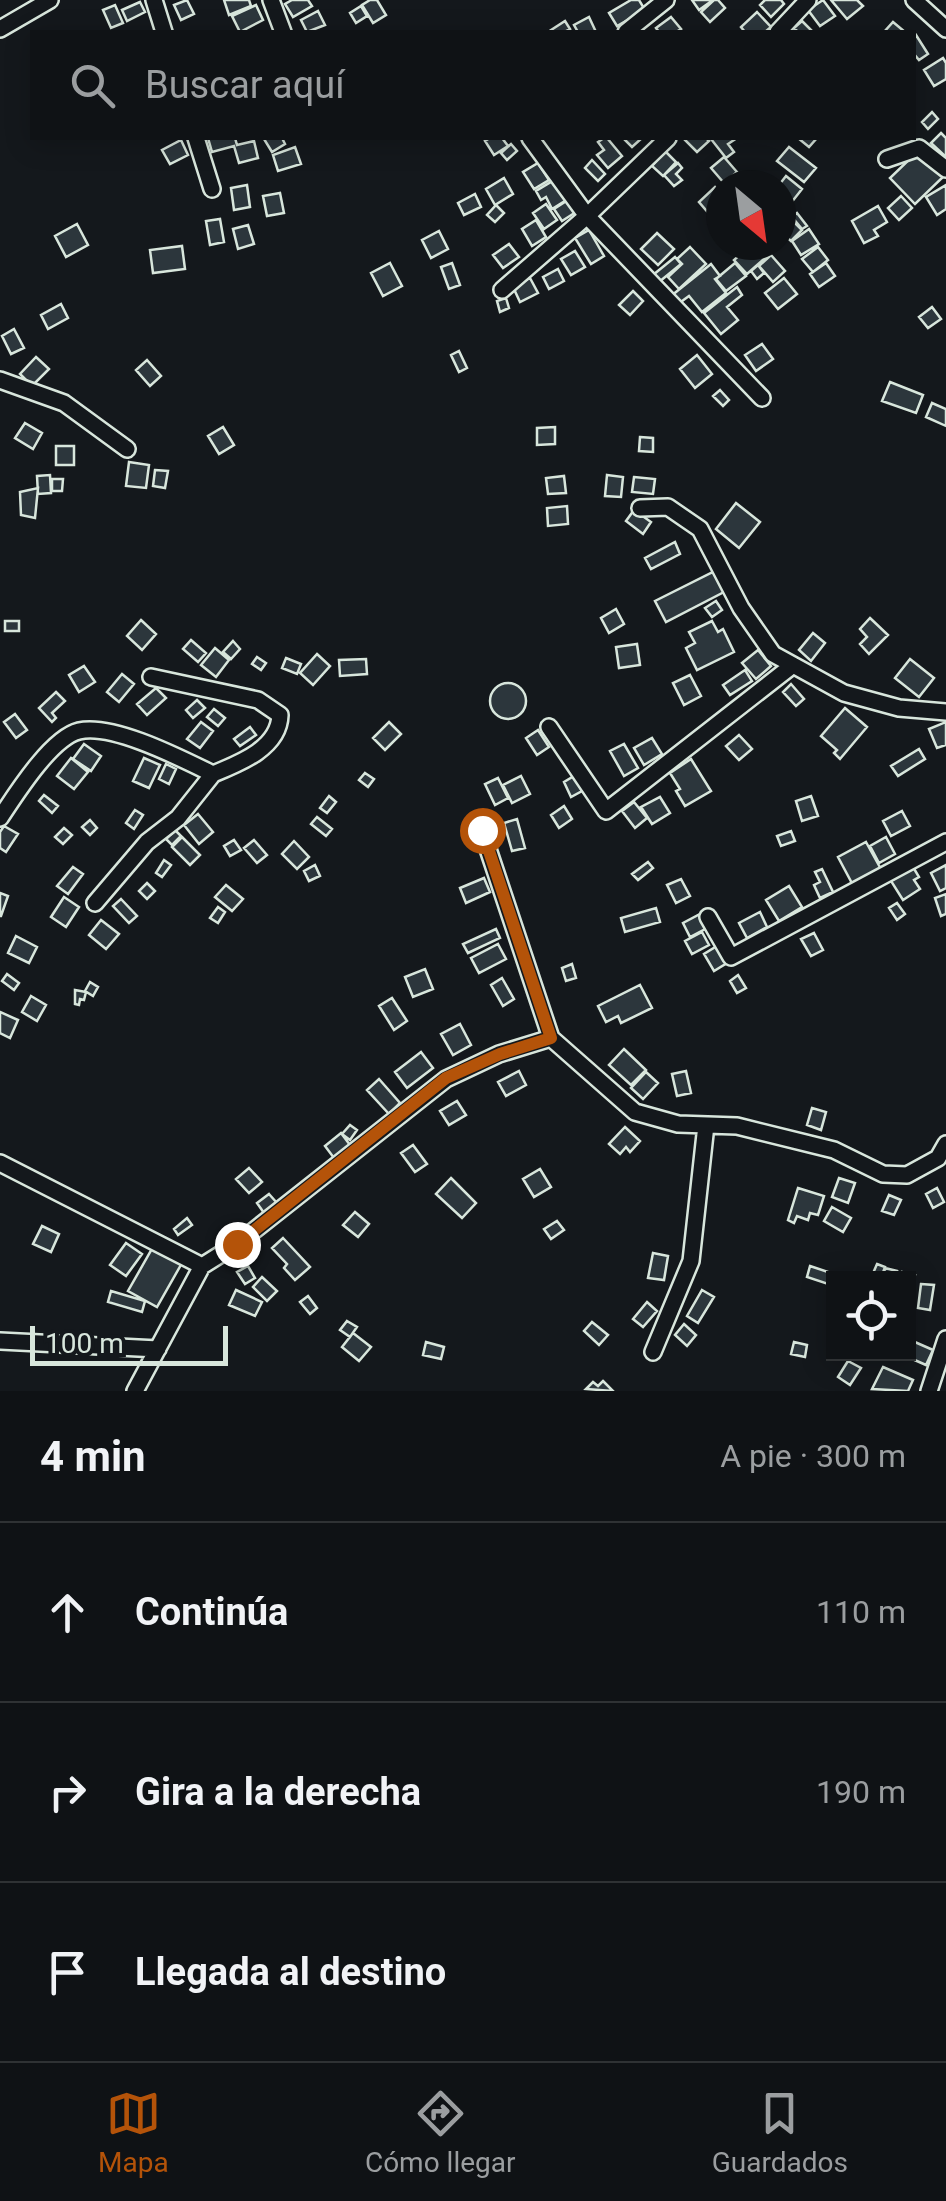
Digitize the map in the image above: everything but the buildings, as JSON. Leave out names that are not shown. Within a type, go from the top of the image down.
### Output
[{"type":"street","points":[[0,29],[50,0]]},
{"type":"street","points":[[154,0],[163,30]]},
{"type":"street","points":[[271,0],[282,30]]},
{"type":"street","points":[[628,30],[666,0]]},
{"type":"street","points":[[780,30],[808,0]]},
{"type":"street","points":[[914,0],[946,29]]},
{"type":"street","points":[[197,140],[212,190]]},
{"type":"street","points":[[531,140],[587,216],[762,398]]},
{"type":"street","points":[[502,290],[666,140]]},
{"type":"street","points":[[887,159],[919,148],[946,168]]},
{"type":"street","points":[[0,380],[64,403],[127,449]]},
{"type":"street","points":[[640,508],[668,507],[700,529],[740,608],[772,654],[844,693],[899,708],[946,712]]},
{"type":"street","points":[[549,727],[606,811],[794,665]]},
{"type":"street","points":[[95,902],[148,842],[178,818],[214,774],[243,762],[270,742],[280,728],[280,715],[258,700],[152,677]]},
{"type":"street","points":[[0,818],[48,751],[78,731],[118,733],[214,774]]},
{"type":"street","points":[[482,830],[551,1038],[635,1112],[678,1124],[737,1126],[834,1150],[884,1174],[907,1175],[938,1158],[946,1144]]},
{"type":"street","points":[[708,917],[730,957],[946,842]]},
{"type":"street","points":[[135,1391],[202,1266],[237,1244],[446,1078],[500,1054],[551,1038]]},
{"type":"street","points":[[654,1352],[691,1261],[706,1125]]},
{"type":"street","points":[[0,1162],[202,1266]]},
{"type":"street","points":[[930,1391],[946,1339]]},
{"type":"street","points":[[0,1341],[158,1349]]},
{"type":"route","points":[[237,1244],[446,1078],[500,1054],[551,1038],[482,830]]}]
